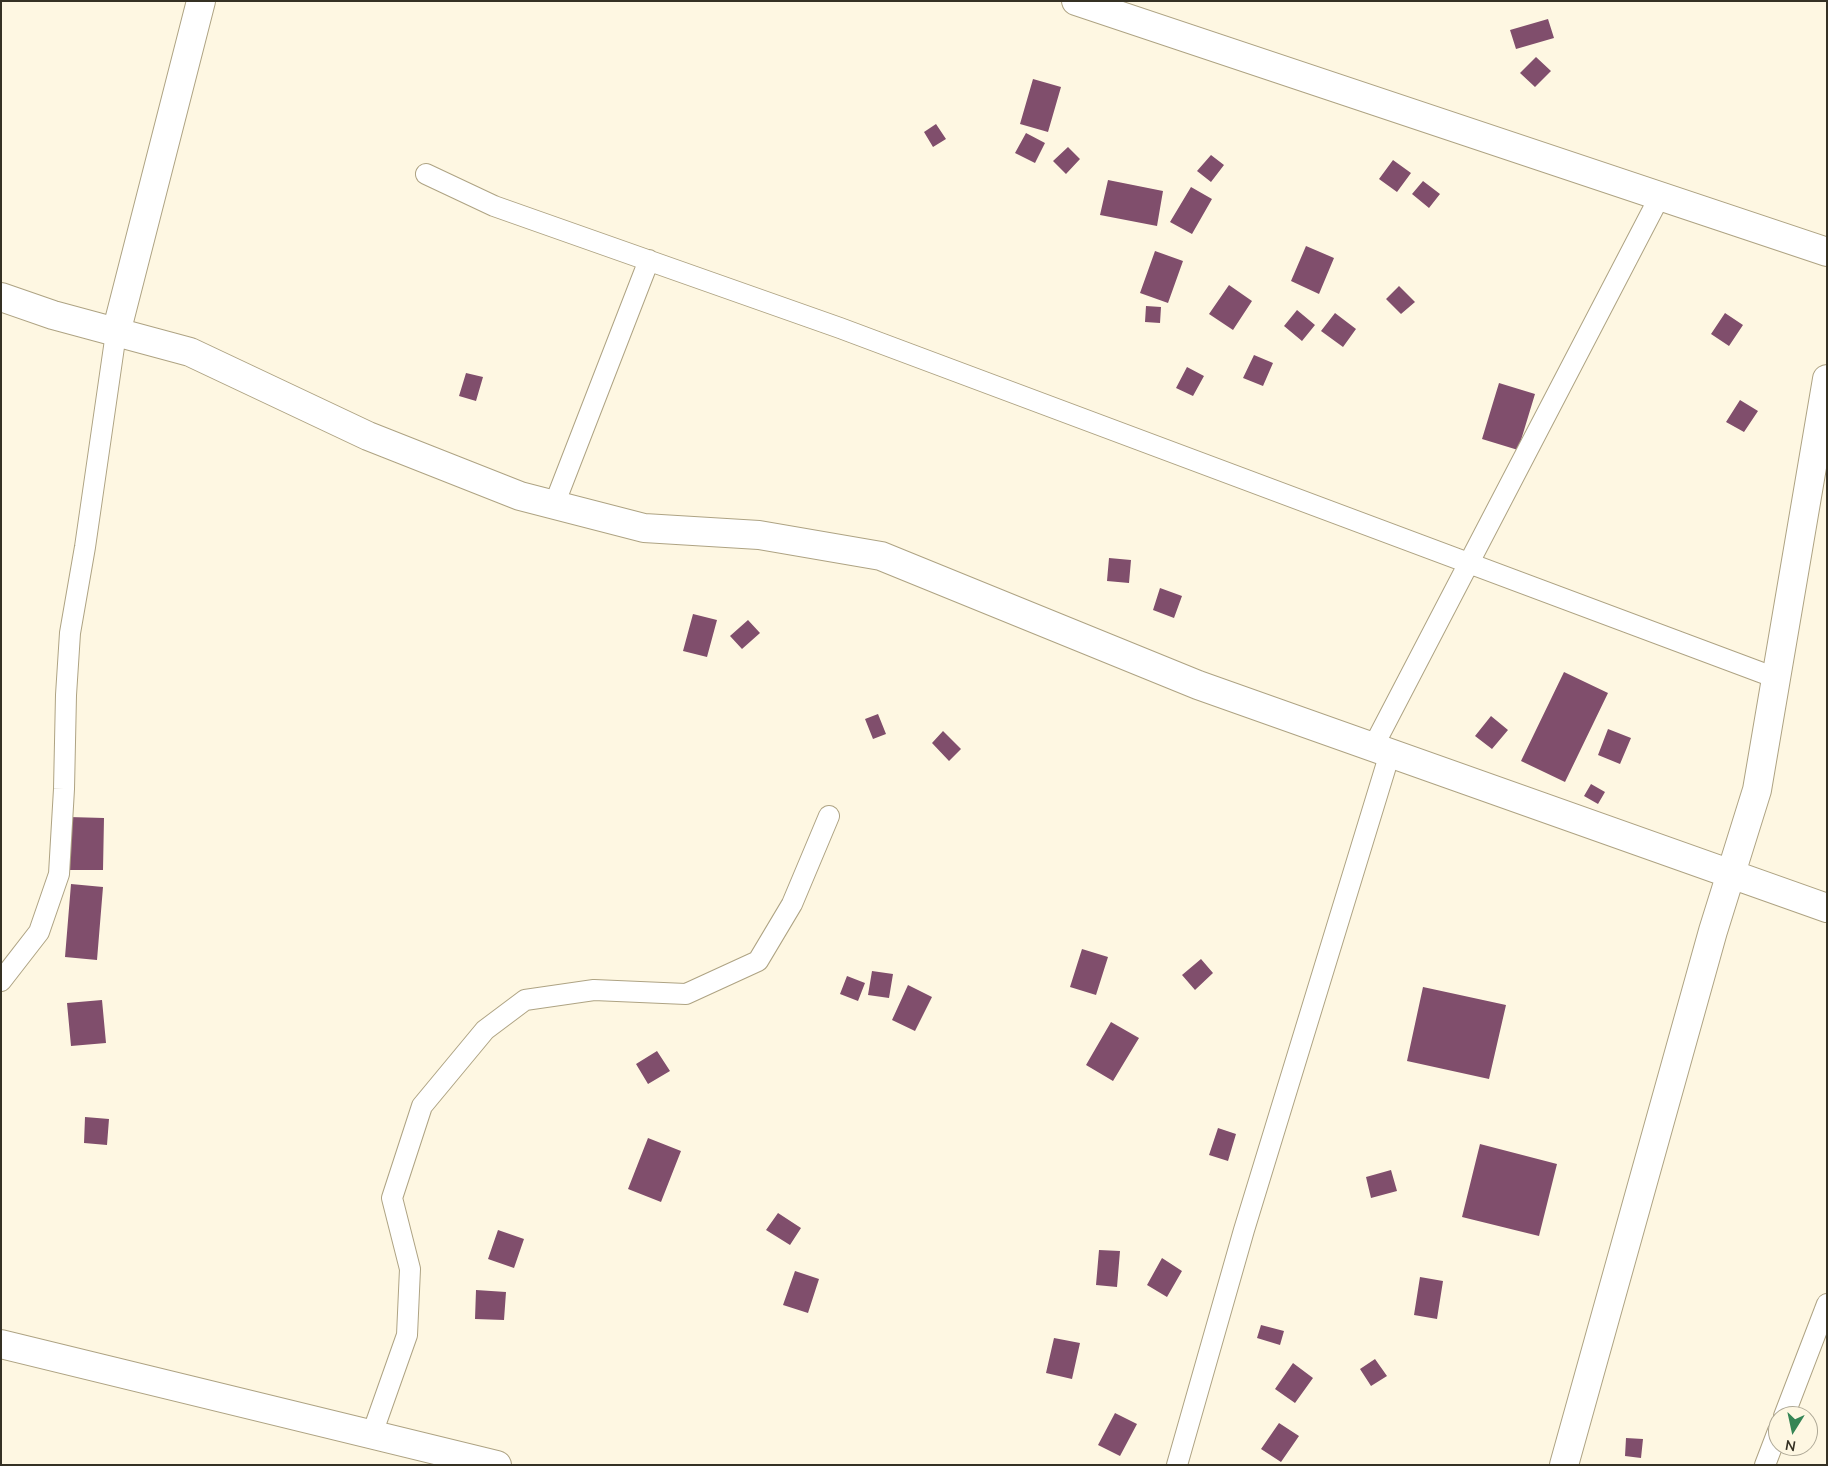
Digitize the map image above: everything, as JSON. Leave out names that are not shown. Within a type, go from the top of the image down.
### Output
[{"type":"street","points":[[116,333],[202,1]]},
{"type":"street","points":[[1076,1],[1827,252]]},
{"type":"street","points":[[1,297],[53,315],[190,352],[368,436],[520,496],[644,528],[759,535],[881,556],[1198,685],[1827,908]]},
{"type":"street","points":[[1564,1465],[1713,931],[1757,790],[1827,379]]},
{"type":"street","points":[[1,1344],[497,1465]]},
{"type":"lane","points":[[426,174],[494,206],[840,328],[1776,678]]},
{"type":"lane","points":[[1177,1465],[1381,750],[1469,563],[1660,196]]},
{"type":"lane","points":[[554,505],[649,260]]},
{"type":"lane","points":[[1,981],[39,932],[59,874],[70,633],[87,537],[116,333]]},
{"type":"lane","points":[[372,1434],[407,1335],[410,1269],[392,1198],[422,1106],[485,1030],[525,1000],[594,990],[686,994],[758,961],[792,904],[829,816]]},
{"type":"lane","points":[[1788,1406],[1827,1304]]},
{"type":"building","points":[[1548,19],[1554,38],[1516,49],[1510,30]]},
{"type":"building","points":[[1536,57],[1551,71],[1535,87],[1520,73]]},
{"type":"building","points":[[1033,79],[1061,87],[1048,132],[1020,124]]},
{"type":"building","points":[[936,124],[946,139],[933,147],[924,132]]},
{"type":"building","points":[[1026,133],[1045,143],[1035,163],[1015,153]]},
{"type":"building","points":[[1068,147],[1080,159],[1066,174],[1053,161]]},
{"type":"building","points":[[1211,155],[1224,165],[1211,182],[1197,171]]},
{"type":"building","points":[[1393,160],[1411,173],[1397,192],[1379,179]]},
{"type":"building","points":[[1108,180],[1163,191],[1157,226],[1100,215]]},
{"type":"building","points":[[1423,181],[1440,194],[1429,208],[1412,194]]},
{"type":"building","points":[[1191,187],[1212,199],[1192,234],[1170,222]]},
{"type":"building","points":[[1306,246],[1334,258],[1319,294],[1291,281]]},
{"type":"building","points":[[1155,251],[1183,261],[1168,303],[1140,293]]},
{"type":"building","points":[[1229,285],[1252,301],[1233,330],[1209,314]]},
{"type":"building","points":[[1399,286],[1415,302],[1401,314],[1386,299]]},
{"type":"building","points":[[1146,306],[1161,307],[1160,323],[1145,322]]},
{"type":"building","points":[[1297,310],[1315,325],[1302,341],[1284,326]]},
{"type":"building","points":[[1335,313],[1356,329],[1343,347],[1321,331]]},
{"type":"building","points":[[1725,313],[1743,325],[1729,346],[1711,334]]},
{"type":"building","points":[[1254,355],[1273,363],[1263,386],[1243,378]]},
{"type":"building","points":[[1187,367],[1204,376],[1193,396],[1176,388]]},
{"type":"building","points":[[466,373],[483,377],[476,401],[459,396]]},
{"type":"building","points":[[1499,383],[1535,394],[1518,450],[1482,439]]},
{"type":"building","points":[[1740,400],[1758,411],[1744,432],[1726,422]]},
{"type":"building","points":[[1109,558],[1131,560],[1129,583],[1107,581]]},
{"type":"building","points":[[1160,588],[1182,596],[1174,618],[1153,610]]},
{"type":"building","points":[[693,614],[717,620],[707,657],[683,651]]},
{"type":"building","points":[[748,620],[760,633],[742,649],[730,636]]},
{"type":"building","points":[[1564,672],[1608,693],[1565,782],[1521,761]]},
{"type":"building","points":[[878,714],[886,734],[873,739],[865,719]]},
{"type":"building","points":[[1491,716],[1508,730],[1492,749],[1475,736]]},
{"type":"building","points":[[1608,729],[1631,738],[1620,764],[1598,755]]},
{"type":"building","points":[[943,731],[961,749],[949,761],[932,743]]},
{"type":"building","points":[[1591,784],[1605,792],[1598,804],[1584,796]]},
{"type":"building","points":[[69,817],[104,818],[103,870],[69,870]]},
{"type":"building","points":[[71,884],[103,887],[97,960],[65,957]]},
{"type":"building","points":[[1082,949],[1108,957],[1096,995],[1070,987]]},
{"type":"building","points":[[1201,959],[1213,973],[1195,990],[1182,975]]},
{"type":"building","points":[[872,971],[893,974],[889,998],[868,995]]},
{"type":"building","points":[[847,976],[865,983],[858,1001],[840,994]]},
{"type":"building","points":[[908,985],[932,997],[915,1031],[892,1020]]},
{"type":"building","points":[[1423,987],[1506,1005],[1489,1079],[1407,1061]]},
{"type":"building","points":[[102,1000],[106,1043],[71,1046],[67,1003]]},
{"type":"building","points":[[1111,1022],[1139,1038],[1113,1081],[1086,1065]]},
{"type":"building","points":[[657,1051],[670,1071],[648,1084],[636,1064]]},
{"type":"building","points":[[85,1117],[109,1119],[107,1145],[84,1143]]},
{"type":"building","points":[[1218,1128],[1236,1134],[1228,1161],[1209,1155]]},
{"type":"building","points":[[648,1138],[681,1151],[661,1202],[628,1189]]},
{"type":"building","points":[[1480,1144],[1557,1164],[1539,1236],[1462,1217]]},
{"type":"building","points":[[1391,1170],[1397,1191],[1371,1198],[1366,1177]]},
{"type":"building","points":[[778,1213],[801,1228],[790,1245],[766,1230]]},
{"type":"building","points":[[498,1230],[524,1239],[514,1268],[488,1259]]},
{"type":"building","points":[[1099,1250],[1120,1251],[1117,1287],[1096,1285]]},
{"type":"building","points":[[1162,1258],[1182,1271],[1167,1297],[1147,1285]]},
{"type":"building","points":[[795,1271],[819,1279],[808,1313],[783,1305]]},
{"type":"building","points":[[1420,1277],[1443,1281],[1437,1319],[1414,1315]]},
{"type":"building","points":[[476,1290],[506,1292],[504,1320],[475,1319]]},
{"type":"building","points":[[1261,1325],[1284,1331],[1280,1345],[1257,1338]]},
{"type":"building","points":[[1054,1338],[1080,1343],[1072,1379],[1046,1373]]},
{"type":"building","points":[[1375,1359],[1387,1376],[1371,1386],[1360,1369]]},
{"type":"building","points":[[1293,1363],[1313,1378],[1295,1403],[1275,1389]]},
{"type":"building","points":[[1115,1413],[1137,1424],[1120,1456],[1098,1445]]},
{"type":"building","points":[[1279,1423],[1299,1436],[1281,1462],[1261,1449]]},
{"type":"building","points":[[1626,1438],[1643,1439],[1641,1458],[1625,1456]]}]
